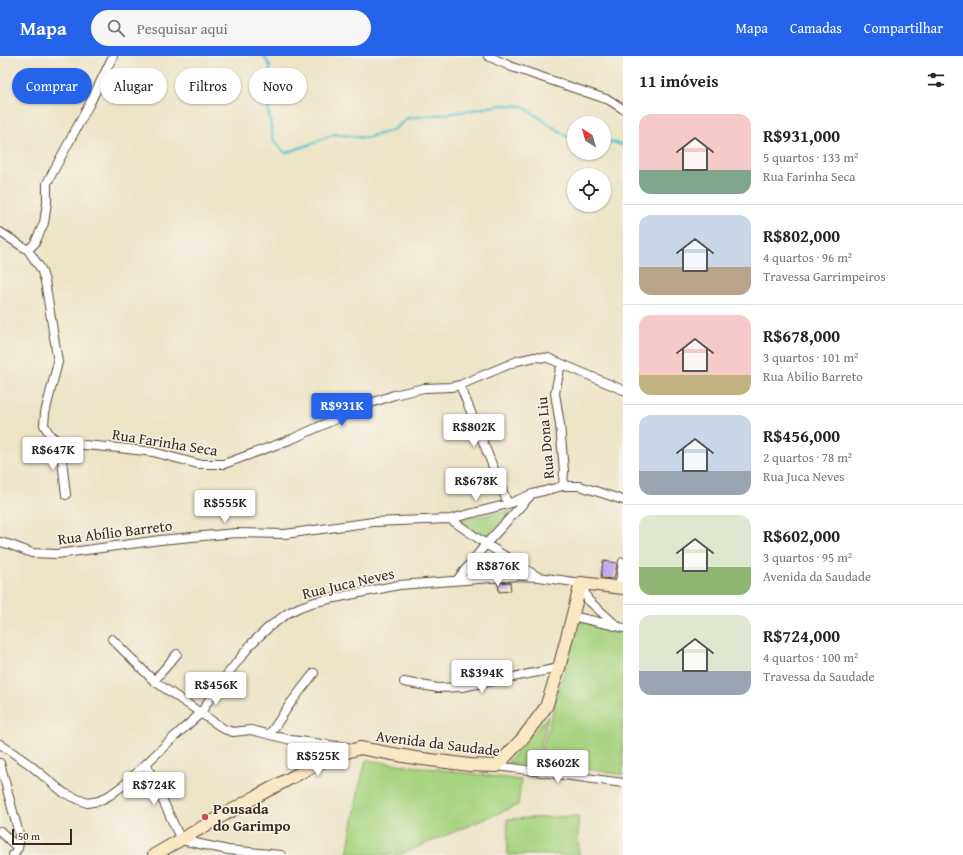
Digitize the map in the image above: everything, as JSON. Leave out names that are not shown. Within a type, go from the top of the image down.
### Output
[{"type":"street","points":[[28,250],[35,243],[44,223],[47,183],[90,103],[113,56]]},
{"type":"street","points":[[488,56],[512,67],[609,100],[623,109]]},
{"type":"street","points":[[0,232],[28,250],[41,269],[45,281],[58,362],[45,413],[44,425],[50,434],[60,443],[66,495]]},
{"type":"street","name":"Rua Farinha Seca","points":[[60,443],[153,452],[198,464],[224,464],[292,439],[371,403],[394,395],[424,388],[460,385],[517,361],[535,358],[548,358],[623,390]]},
{"type":"street","name":"Rua Dona Liu","points":[[560,364],[555,393],[560,425],[564,471],[563,486]]},
{"type":"street","points":[[460,385],[508,504]]},
{"type":"street","name":"Rua Abílio Barreto","points":[[0,542],[32,554],[57,554],[160,540],[236,534],[285,534],[373,522],[450,519],[508,504],[532,494],[563,486],[580,486],[623,500]]},
{"type":"street","points":[[457,580],[486,544],[532,494]]},
{"type":"street","points":[[450,519],[538,577]]},
{"type":"street","points":[[581,583],[621,588],[623,562]]},
{"type":"street","name":"Rua Juca Neves","points":[[0,744],[29,764],[64,793],[87,803],[99,801],[125,784],[201,713],[215,690],[252,643],[269,627],[288,613],[300,607],[315,602],[399,585],[457,580],[498,577],[538,577],[581,583]]},
{"type":"street","points":[[497,766],[523,738],[546,707],[559,668],[581,583]]},
{"type":"street","points":[[581,583],[588,600],[620,627]]},
{"type":"street","points":[[572,616],[620,627]]},
{"type":"street","points":[[112,639],[154,681],[224,729],[233,732],[251,730],[313,743],[360,748]]},
{"type":"street","points":[[154,681],[177,654]]},
{"type":"street","points":[[404,682],[438,688],[462,687],[559,668]]},
{"type":"street","points":[[270,734],[290,704],[314,673]]},
{"type":"street","name":"Avenida da Saudade","points":[[154,855],[257,796],[330,757],[360,748],[415,758],[470,765],[497,766],[623,783]]},
{"type":"street","points":[[0,763],[20,838],[18,848],[13,855]]},
{"type":"street","points":[[146,764],[180,840],[228,850],[281,855]]},
{"type":"street","points":[[0,831],[18,848]]},
{"type":"green space","points":[[510,511],[485,539],[458,520]]},
{"type":"green space","points":[[578,620],[623,635],[623,775],[539,761]]},
{"type":"green space","points":[[548,716],[536,766],[507,763]]},
{"type":"green space","points":[[366,760],[521,780],[518,805],[399,855],[347,854],[359,787]]},
{"type":"green space","points":[[578,816],[579,855],[508,855],[507,819]]},
{"type":"building","points":[[603,561],[617,563],[614,579],[601,578]]},
{"type":"building","points":[[510,582],[511,591],[499,592],[498,583]]},
{"type":"waterway","points":[[264,56],[270,66],[267,103],[273,139],[285,153],[334,134],[365,138],[393,130],[408,118],[454,113],[501,105],[522,106],[567,136]]},
{"type":"waterway","points":[[611,142],[623,145]]},
{"type":"place","name":"Pousada do Garimpo","points":[[205,817]]}]
